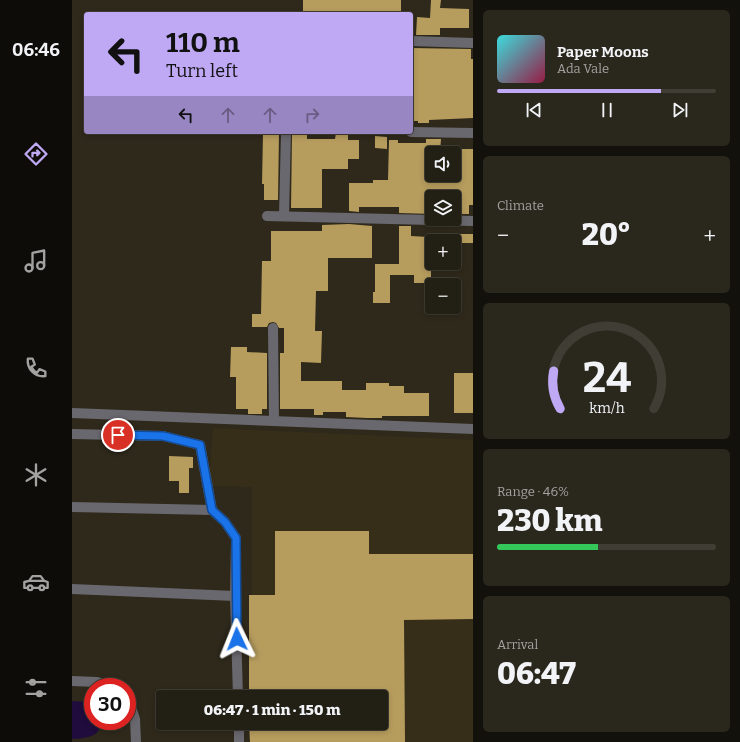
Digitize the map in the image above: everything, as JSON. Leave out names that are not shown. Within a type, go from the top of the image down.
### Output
[{"type":"street","points":[[413,41],[473,43]]},
{"type":"street","points":[[413,132],[473,133]]},
{"type":"street","points":[[284,216],[286,134]]},
{"type":"street","points":[[267,216],[473,221]]},
{"type":"street","points":[[273,328],[274,421]]},
{"type":"street","points":[[72,413],[473,429]]},
{"type":"street","points":[[72,434],[163,436],[200,445],[212,510],[225,522],[236,538],[235,596],[238,690]]},
{"type":"street","points":[[72,507],[212,510]]},
{"type":"street","points":[[72,590],[235,596]]},
{"type":"street","points":[[72,681],[84,681]]},
{"type":"street","points":[[136,730],[136,742]]},
{"type":"street","points":[[239,730],[240,742]]},
{"type":"shaded area","points":[[213,428],[473,440],[473,742],[253,742],[334,730],[388,730],[388,690],[252,690],[252,487],[209,486]]},
{"type":"shaded area","points":[[72,701],[84,702],[84,730],[98,730],[91,736],[72,739]]},
{"type":"building","points":[[303,0],[401,0],[401,12],[303,12]]},
{"type":"building","points":[[431,0],[441,0],[440,8],[469,9],[469,28],[440,28],[440,35],[416,35],[417,17],[430,18]]},
{"type":"building","points":[[413,48],[471,49],[471,59],[473,59],[473,118],[429,120],[429,123],[418,123],[418,121],[413,121]]},
{"type":"building","points":[[263,134],[279,134],[278,200],[264,200],[264,184],[262,184]]},
{"type":"building","points":[[292,134],[307,134],[307,139],[335,139],[336,134],[348,134],[348,140],[359,140],[359,159],[348,159],[348,169],[322,169],[322,208],[291,208]]},
{"type":"building","points":[[375,136],[387,137],[387,149],[375,148]]},
{"type":"building","points":[[426,139],[441,139],[440,146],[425,146],[425,182],[461,182],[461,149],[473,149],[473,205],[469,205],[469,214],[461,214],[461,190],[425,190],[425,214],[399,213],[399,207],[359,207],[359,212],[349,211],[349,183],[373,183],[373,180],[388,180],[389,140],[398,140],[398,143],[426,143]]},
{"type":"building","points":[[349,224],[372,226],[372,258],[328,258],[328,291],[316,291],[315,331],[322,331],[321,363],[301,362],[301,381],[342,381],[342,390],[366,390],[366,383],[389,383],[389,386],[404,386],[404,393],[429,393],[429,416],[382,416],[382,418],[367,418],[346,417],[346,412],[323,412],[323,415],[314,415],[314,409],[280,409],[280,353],[284,353],[284,328],[279,328],[276,323],[273,322],[269,323],[267,327],[252,327],[252,314],[261,314],[262,261],[271,261],[271,231],[322,231],[322,225]]},
{"type":"building","points":[[399,226],[411,226],[411,236],[425,237],[425,270],[431,270],[431,278],[425,278],[425,283],[414,283],[414,275],[390,275],[390,303],[373,303],[373,292],[375,292],[375,264],[399,264]]},
{"type":"building","points":[[461,234],[473,234],[473,243],[461,243]]},
{"type":"building","points":[[231,347],[247,347],[247,352],[267,353],[267,409],[262,409],[262,414],[248,414],[248,409],[236,409],[236,377],[230,377]]},
{"type":"building","points":[[454,373],[473,373],[473,413],[454,413]]},
{"type":"building","points":[[169,456],[193,457],[193,468],[189,468],[189,493],[179,493],[179,481],[169,481]]},
{"type":"building","points":[[275,531],[369,531],[369,554],[473,554],[473,619],[404,620],[405,742],[250,742],[249,730],[388,730],[388,690],[249,690],[249,595],[275,595]]},
{"type":"route","points":[[118,435],[163,436],[200,445],[212,510],[225,522],[236,538],[235,596],[237,639]]}]
